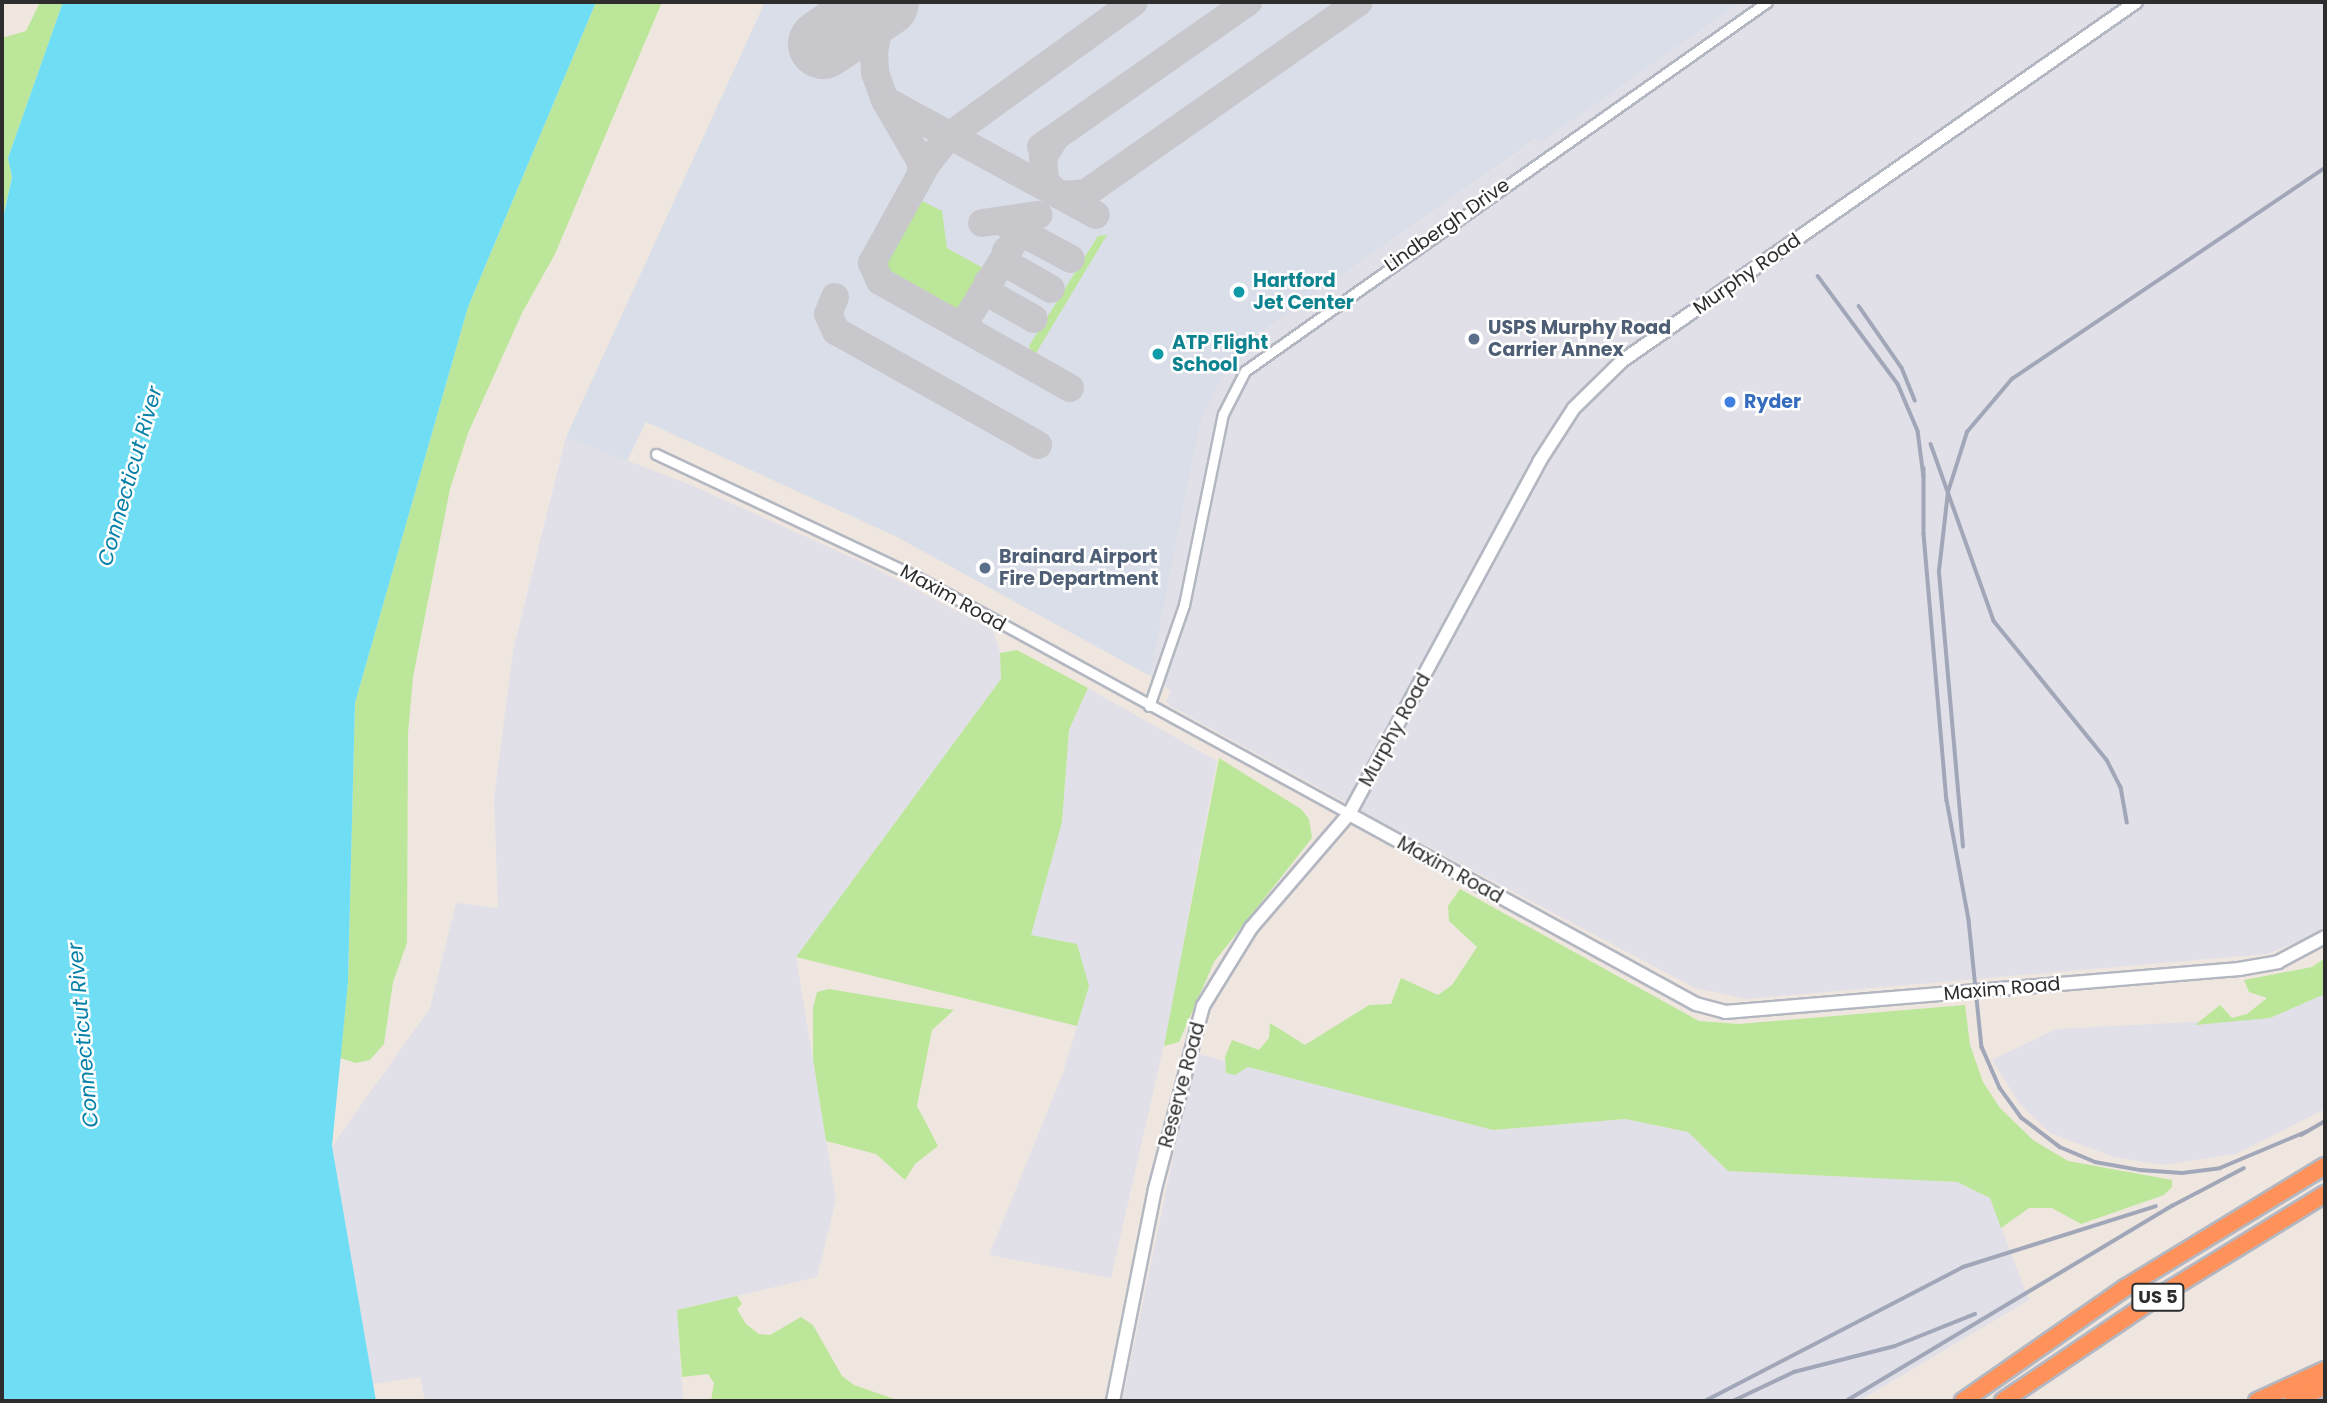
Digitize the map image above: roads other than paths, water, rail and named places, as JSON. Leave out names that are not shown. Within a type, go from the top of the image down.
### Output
[{"type":"highway","name":"US 5","points":[[1963,1401],[2125,1288],[2325,1166]]},
{"type":"highway","name":"US 5","points":[[2003,1401],[2142,1307],[2325,1194]]},
{"type":"highway","points":[[2257,1401],[2325,1370]]},
{"type":"highway","points":[[2292,1401],[2325,1386]]},
{"type":"street","name":"Lindbergh Drive","points":[[1149,706],[1184,605],[1223,414],[1245,371],[1767,2]]},
{"type":"street","name":"Murphy Road","points":[[1349,814],[1539,462],[1587,392],[1622,361],[2136,2]]},
{"type":"street","name":"Maxim Road","points":[[656,454],[891,564],[1684,998],[1725,1012],[2239,969],[2278,962],[2308,950],[2325,937]]},
{"type":"street","name":"Reserve Road","points":[[1113,1401],[1155,1189],[1203,1006],[1251,928],[1349,814]]},
{"type":"water","name":"Connecticut River","points":[[63,2],[596,2],[468,307],[355,703],[348,982],[332,1146],[376,1401],[2,1401],[2,223],[12,177],[8,158]]},
{"type":"railway","points":[[1963,847],[1939,571],[1948,492],[1967,432],[2012,379],[2325,168]]},
{"type":"railway","points":[[1818,276],[1898,384],[1918,431],[1924,477]]},
{"type":"railway","points":[[1859,306],[1902,368],[1915,400]]},
{"type":"railway","points":[[1931,444],[1994,621],[2107,760],[2121,787],[2127,822]]},
{"type":"railway","points":[[1924,468],[1924,534],[1947,800],[1969,920],[1982,1047],[2000,1088],[2022,1118],[2060,1147],[2095,1162],[2140,1170],[2182,1173],[2220,1168],[2308,1131]]},
{"type":"railway","points":[[2301,1135],[2325,1121]]},
{"type":"railway","points":[[1846,1401],[2172,1206],[2244,1168]]},
{"type":"railway","points":[[1705,1401],[1963,1267],[2156,1206]]},
{"type":"railway","points":[[1733,1401],[1794,1372],[1895,1346],[1975,1314]]},
{"type":"place","name":"Hartford Jet Center","points":[[1239,292]]},
{"type":"place","name":"USPS Murphy Road Carrier Annex","points":[[1474,339]]},
{"type":"place","name":"ATP Flight School","points":[[1158,354]]},
{"type":"place","name":"Ryder","points":[[1730,402]]},
{"type":"place","name":"Brainard Airport Fire Department","points":[[985,568]]}]
